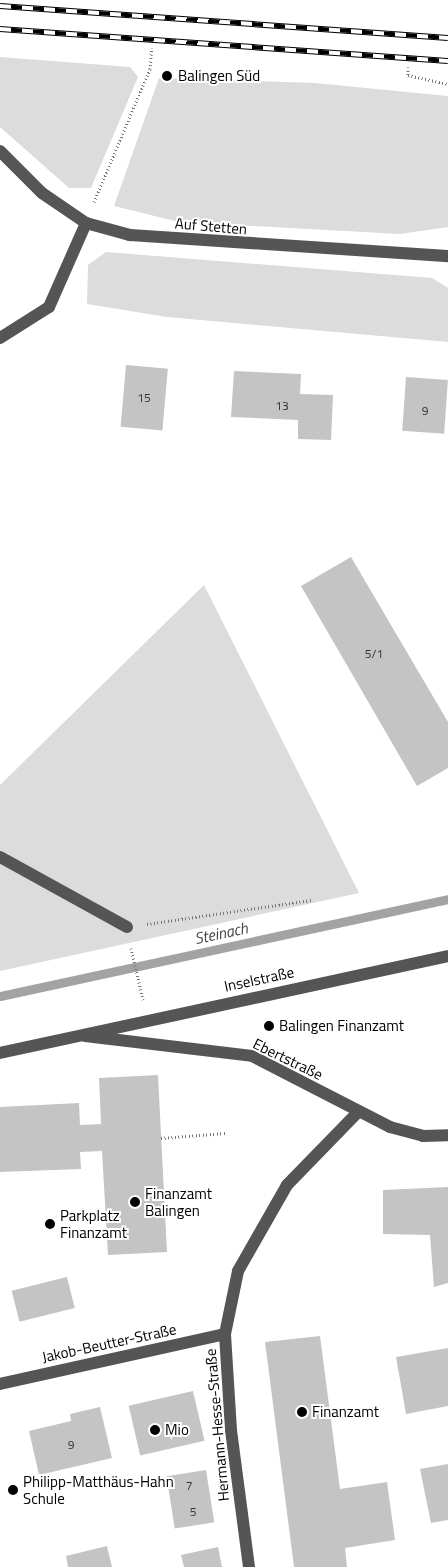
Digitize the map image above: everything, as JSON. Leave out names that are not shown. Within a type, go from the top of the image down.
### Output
[{"type":"street","name":"Auf Stetten","points":[[0,151],[42,193],[86,223],[130,235],[218,243],[448,256]]},
{"type":"street","points":[[0,338],[49,307],[86,223]]},
{"type":"street","points":[[0,857],[127,927]]},
{"type":"street","name":"Inselstraße","points":[[0,1053],[76,1035],[448,956]]},
{"type":"street","name":"Ebertstraße","points":[[76,1035],[252,1056],[357,1113],[423,1136],[448,1135]]},
{"type":"street","name":"Hermann-Hesse-Straße","points":[[249,1567],[231,1430],[225,1334],[238,1270],[287,1185],[357,1113]]},
{"type":"street","name":"Jakob-Beutter-Straße","points":[[0,1384],[225,1334]]},
{"type":"path","points":[[86,223],[150,70],[152,48]]},
{"type":"path","points":[[408,67],[408,75],[448,84]]},
{"type":"path","points":[[127,927],[311,900]]},
{"type":"path","points":[[130,942],[141,991]]},
{"type":"path","points":[[161,1138],[226,1133]]},
{"type":"shaded area","points":[[0,57],[130,67],[138,77],[91,188],[69,188],[0,127]]},
{"type":"shaded area","points":[[159,78],[315,83],[448,96],[448,227],[400,234],[179,222],[114,206]]},
{"type":"shaded area","points":[[106,252],[432,278],[448,288],[448,342],[167,317],[87,304],[88,265]]},
{"type":"shaded area","points":[[204,585],[359,893],[0,971],[0,785]]},
{"type":"building","points":[[126,365],[168,369],[162,430],[121,427]]},
{"type":"building","points":[[234,371],[301,374],[300,394],[333,395],[331,440],[298,439],[298,420],[231,417]]},
{"type":"building","points":[[406,377],[448,380],[444,434],[402,431]]},
{"type":"building","points":[[351,557],[448,722],[448,768],[417,786],[301,586]]},
{"type":"building","name":"Finanzamt Balingen","points":[[158,1075],[167,1252],[108,1255],[102,1151],[80,1152],[81,1169],[0,1172],[0,1107],[79,1103],[80,1125],[101,1124],[99,1078]]},
{"type":"building","points":[[448,1187],[448,1283],[434,1287],[430,1235],[383,1234],[383,1190]]},
{"type":"building","points":[[67,1277],[75,1308],[19,1322],[12,1291]]},
{"type":"building","name":"Finanzamt","points":[[320,1336],[340,1489],[387,1482],[395,1540],[345,1548],[347,1567],[294,1567],[265,1342]]},
{"type":"building","points":[[448,1348],[448,1406],[406,1414],[396,1357]]},
{"type":"building","points":[[193,1391],[204,1441],[140,1456],[129,1406]]},
{"type":"building","points":[[100,1407],[112,1458],[39,1475],[29,1431],[71,1421],[70,1414]]},
{"type":"building","points":[[448,1464],[448,1520],[431,1523],[420,1469]]},
{"type":"building","points":[[206,1470],[214,1522],[175,1529],[166,1476]]},
{"type":"building","points":[[107,1546],[112,1567],[68,1567],[66,1556]]},
{"type":"building","points":[[218,1547],[222,1567],[184,1567],[181,1555]]},
{"type":"waterway","name":"Steinach","points":[[0,996],[448,899]]},
{"type":"railway","points":[[0,6],[448,38]]},
{"type":"railway","points":[[0,29],[448,61]]},
{"type":"place","name":"Balingen Süd","points":[[167,76]]},
{"type":"place","name":"Balingen Finanzamt","points":[[269,1026]]},
{"type":"place","name":"Finanzamt Balingen","points":[[135,1202]]},
{"type":"place","name":"Parkplatz Finanzamt","points":[[50,1224]]},
{"type":"place","name":"Finanzamt","points":[[302,1412]]},
{"type":"place","name":"Mio","points":[[155,1430]]},
{"type":"place","name":"Philipp-Matthäus-Hahn Schule","points":[[13,1490]]}]
